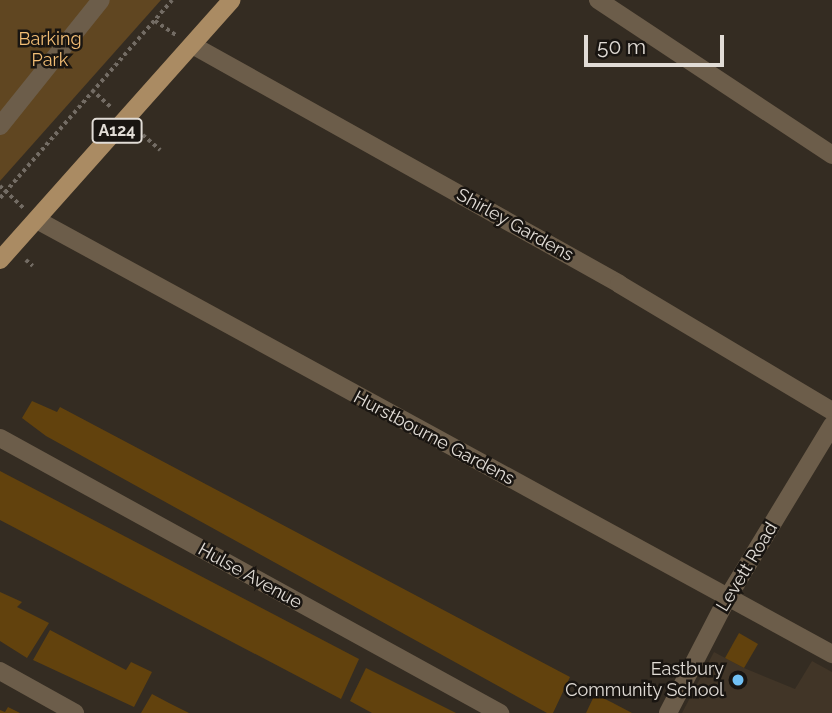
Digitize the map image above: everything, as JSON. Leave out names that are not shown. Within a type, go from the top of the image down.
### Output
[{"type":"main road","name":"A124","points":[[0,260],[188,42],[232,0]]},
{"type":"street","points":[[0,126],[101,0]]},
{"type":"street","points":[[598,0],[832,155]]},
{"type":"street","name":"Shirley Gardens","points":[[188,42],[620,284],[832,411]]},
{"type":"street","name":"Hurstbourne Gardens","points":[[37,220],[832,654]]},
{"type":"street","name":"Levett Road","points":[[668,713],[727,597],[832,425]]},
{"type":"street","name":"Hulse Avenue","points":[[0,438],[488,710]]},
{"type":"street","points":[[0,671],[75,713]]},
{"type":"path","points":[[0,198],[172,0]]},
{"type":"path","points":[[155,21],[188,42]]},
{"type":"path","points":[[92,90],[116,112]]},
{"type":"path","points":[[143,135],[160,150]]},
{"type":"path","points":[[0,186],[37,220]]},
{"type":"path","points":[[26,260],[33,266]]},
{"type":"shaded area","name":"Eastbury Community School","points":[[714,652],[795,689],[812,661],[832,672],[832,713],[682,713]]},
{"type":"green space","name":"Barking Park","points":[[0,0],[161,0],[0,181]]},
{"type":"building","points":[[32,401],[57,412],[60,407],[570,677],[553,713],[547,713],[46,436],[22,418]]},
{"type":"building","points":[[0,471],[359,659],[341,699],[0,520]]},
{"type":"building","points":[[0,592],[22,602],[17,607],[49,623],[27,658],[0,641]]},
{"type":"building","points":[[50,630],[126,670],[131,662],[152,672],[134,707],[33,660]]},
{"type":"building","points":[[739,633],[758,644],[744,668],[725,658]]},
{"type":"building","points":[[366,668],[456,713],[372,713],[350,701]]},
{"type":"building","points":[[152,694],[169,703],[189,713],[141,713]]},
{"type":"building","points":[[595,694],[613,703],[632,713],[586,713]]},
{"type":"building","points":[[8,707],[20,713],[0,713],[0,710],[5,712]]},
{"type":"place","name":"Eastbury Community School","points":[[738,680]]}]
